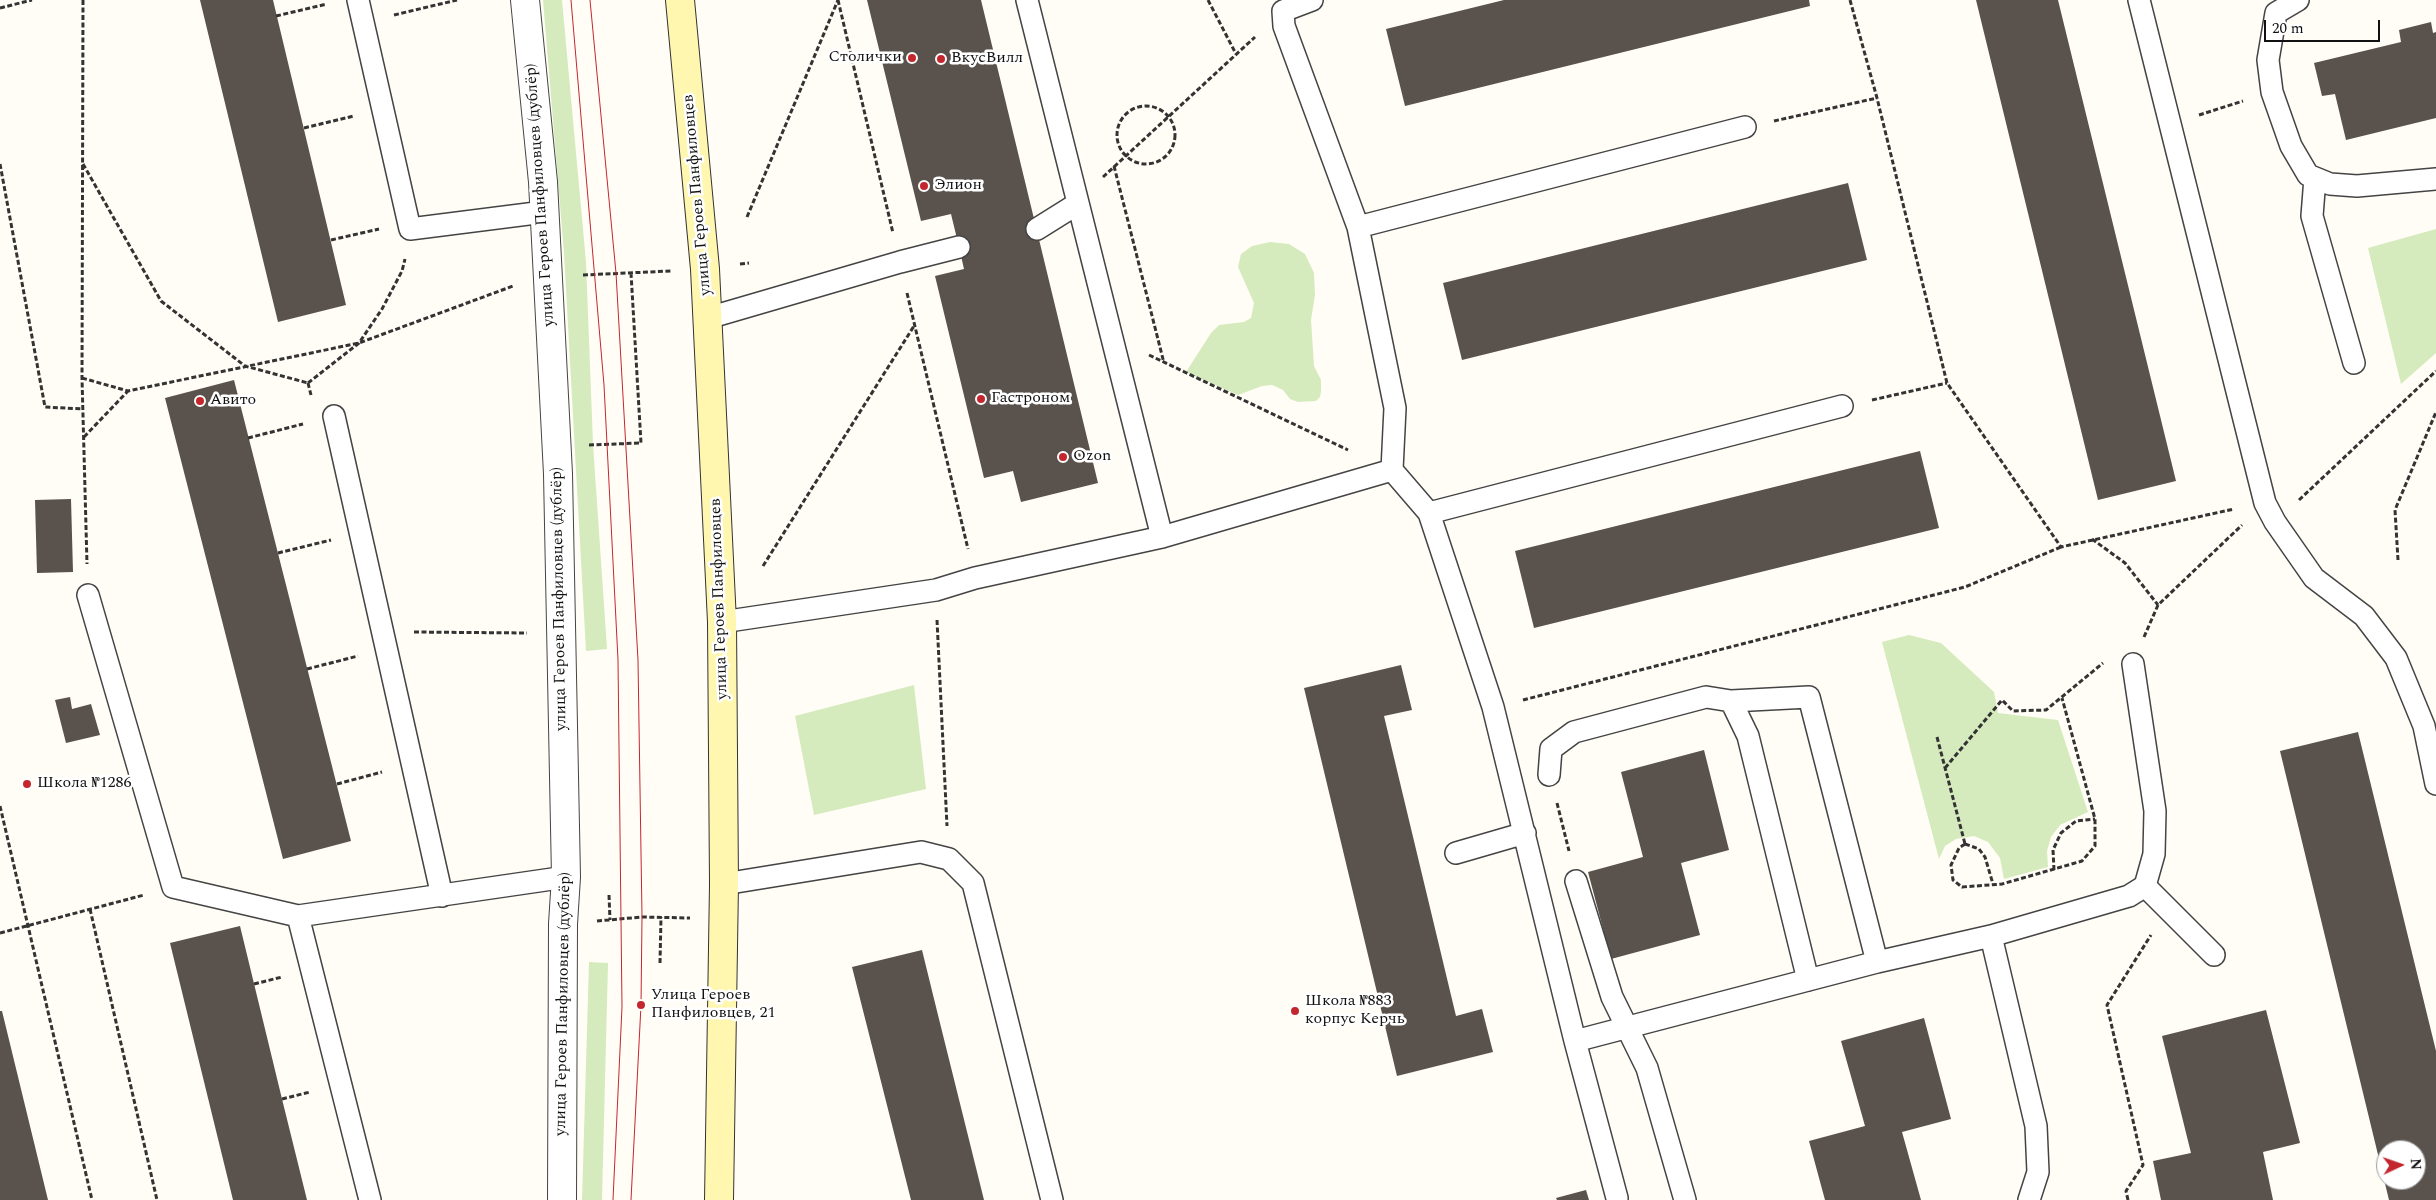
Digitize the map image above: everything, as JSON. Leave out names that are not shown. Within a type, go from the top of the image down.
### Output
[{"type":"main road","name":"улица Героев Панфиловцев","points":[[680,0],[708,318],[722,622],[724,884],[719,1200]]},
{"type":"street","name":"улица Героев Панфиловцев (дублёр)","points":[[525,0],[544,212],[556,446],[566,877],[562,1200]]},
{"type":"lane","points":[[358,0],[409,226],[544,212]]},
{"type":"lane","points":[[1027,0],[1162,537]]},
{"type":"lane","points":[[1312,0],[1284,11],[1284,26],[1358,227],[1395,408],[1392,470],[1429,513],[1493,707],[1575,1041],[1617,1198]]},
{"type":"lane","points":[[2139,0],[2265,503],[2275,522],[2314,578],[2364,616],[2396,658],[2424,726],[2436,784]]},
{"type":"lane","points":[[2298,0],[2276,13],[2268,60],[2272,92],[2291,146],[2308,175],[2330,184],[2357,186],[2436,179]]},
{"type":"lane","points":[[1358,227],[1744,127]]},
{"type":"lane","points":[[2315,178],[2312,216],[2354,363]]},
{"type":"lane","points":[[1037,229],[1077,204]]},
{"type":"lane","points":[[708,318],[900,262],[959,247]]},
{"type":"lane","points":[[1429,513],[1842,406]]},
{"type":"lane","points":[[334,416],[414,764],[442,896]]},
{"type":"lane","points":[[722,622],[936,590],[975,578],[1162,537],[1392,470]]},
{"type":"lane","points":[[88,594],[173,887],[298,916],[566,877]]},
{"type":"lane","points":[[1575,1041],[1877,962],[1992,936],[2129,896],[2145,886],[2154,854],[2155,811],[2135,658]]},
{"type":"lane","points":[[1549,775],[1551,749],[1574,732],[1706,697],[1731,701],[1808,697],[1877,962]]},
{"type":"lane","points":[[1731,701],[1748,736],[1808,980]]},
{"type":"lane","points":[[1456,853],[1525,833]]},
{"type":"lane","points":[[724,884],[921,852],[949,859],[973,883],[1052,1200]]},
{"type":"lane","points":[[1576,881],[1612,997],[1647,1068],[1685,1200]]},
{"type":"lane","points":[[2145,886],[2214,955]]},
{"type":"lane","points":[[298,916],[370,1200]]},
{"type":"lane","points":[[1992,936],[2036,1126],[2038,1172],[2029,1200]]},
{"type":"path","points":[[0,8],[32,0]]},
{"type":"path","points":[[83,0],[82,378],[88,594]]},
{"type":"path","points":[[364,22],[457,0]]},
{"type":"path","points":[[747,217],[838,0]]},
{"type":"path","points":[[1208,0],[1236,54]]},
{"type":"path","points":[[1850,0],[1877,98],[1947,383],[2061,547]]},
{"type":"path","points":[[276,16],[333,2]]},
{"type":"path","points":[[1077,204],[1114,166],[1284,11]]},
{"type":"path","points":[[2170,124],[2272,92]]},
{"type":"path","points":[[1744,127],[1877,98]]},
{"type":"path","points":[[1148,105],[1160,109],[1169,116],[1174,126],[1175,137],[1173,148],[1166,157],[1145,165],[1125,156],[1119,146],[1116,134],[1119,123],[1126,113],[1136,107],[1148,105]]},
{"type":"path","points":[[304,128],[383,109]]},
{"type":"path","points":[[82,162],[161,302],[245,366],[308,383],[359,343],[382,309],[402,271],[409,226],[331,240]]},
{"type":"path","points":[[0,164],[45,407],[83,409]]},
{"type":"path","points":[[1114,166],[1164,364]]},
{"type":"path","points":[[556,446],[641,443],[631,273],[585,274]]},
{"type":"path","points":[[82,378],[128,391],[359,343],[513,286]]},
{"type":"path","points":[[763,566],[914,326]]},
{"type":"path","points":[[1111,333],[1164,364],[1392,470]]},
{"type":"path","points":[[2275,522],[2436,371]]},
{"type":"path","points":[[1842,406],[1947,383]]},
{"type":"path","points":[[84,437],[128,391]]},
{"type":"path","points":[[2398,560],[2395,510],[2436,412]]},
{"type":"path","points":[[248,438],[310,422]]},
{"type":"path","points":[[1493,707],[1965,587],[2061,547],[2265,503]]},
{"type":"path","points":[[1945,768],[2002,700],[2013,711],[2046,710],[2102,663],[2135,658],[2158,605],[2265,503]]},
{"type":"path","points":[[278,553],[360,532]]},
{"type":"path","points":[[2092,539],[2126,563],[2158,605]]},
{"type":"path","points":[[936,590],[949,859]]},
{"type":"path","points":[[308,669],[385,640],[532,633]]},
{"type":"path","points":[[1965,844],[1959,848],[1951,864],[1953,880],[1962,887],[1993,884],[2054,870],[2082,861],[2095,846],[2095,818],[2062,698]]},
{"type":"path","points":[[1937,737],[1965,844]]},
{"type":"path","points":[[337,784],[414,764]]},
{"type":"path","points":[[1549,775],[1576,881]]},
{"type":"path","points":[[0,806],[92,1200]]},
{"type":"path","points":[[2054,870],[2053,850],[2061,833],[2076,821],[2095,818]]},
{"type":"path","points":[[1965,844],[1979,849],[1985,857],[1993,884]]},
{"type":"path","points":[[0,933],[173,887]]},
{"type":"path","points":[[609,895],[610,920]]},
{"type":"path","points":[[2128,1200],[2126,1191],[2143,1165],[2107,1005],[2168,909]]},
{"type":"path","points":[[90,910],[157,1200]]},
{"type":"path","points":[[564,924],[661,917],[723,919]]},
{"type":"path","points":[[660,963],[661,917]]},
{"type":"green space","points":[[543,0],[562,0],[586,262],[593,444],[607,649],[586,651],[564,253]]},
{"type":"green space","points":[[2436,229],[2436,353],[2401,384],[2368,248]]},
{"type":"green space","points":[[1270,242],[1289,244],[1305,254],[1314,273],[1315,295],[1311,320],[1314,366],[1321,380],[1320,397],[1316,401],[1298,402],[1290,399],[1283,390],[1272,385],[1262,386],[1238,395],[1186,372],[1211,333],[1219,325],[1244,322],[1251,318],[1254,303],[1238,267],[1241,254],[1252,246]]},
{"type":"green space","points":[[1909,635],[1941,643],[1994,692],[1998,713],[2058,720],[2088,812],[2060,825],[2051,837],[2047,851],[2048,867],[2004,879],[2000,858],[1988,842],[1974,836],[1956,839],[1945,846],[1939,859],[1882,642]]},
{"type":"green space","points":[[914,685],[926,789],[814,815],[795,716]]},
{"type":"green space","points":[[589,962],[608,963],[602,1200],[582,1200]]},
{"type":"building","points":[[200,0],[273,0],[346,305],[278,322]]},
{"type":"building","points":[[867,0],[981,0],[1098,483],[1021,502],[1013,471],[984,478],[935,276],[964,269],[951,214],[921,221]]},
{"type":"building","points":[[1504,0],[1809,0],[1810,6],[1405,106],[1386,29]]},
{"type":"building","points":[[1976,0],[2058,0],[2176,481],[2098,500]]},
{"type":"building","points":[[2431,22],[2433,33],[2436,32],[2436,118],[2346,140],[2335,94],[2322,96],[2314,63],[2401,42],[2399,30]]},
{"type":"building","points":[[1848,183],[1867,260],[1462,360],[1443,283]]},
{"type":"building","points":[[234,380],[351,841],[283,859],[165,398]]},
{"type":"building","points":[[1920,451],[1939,528],[1534,628],[1515,551]]},
{"type":"building","points":[[71,499],[73,572],[37,573],[35,500]]},
{"type":"building","points":[[1401,665],[1412,710],[1384,716],[1456,1016],[1482,1009],[1493,1052],[1397,1076],[1304,688]]},
{"type":"building","points":[[70,697],[72,709],[91,704],[100,735],[66,743],[55,700]]},
{"type":"building","points":[[2358,732],[2436,1051],[2436,1200],[2389,1200],[2387,1190],[2426,1190],[2426,1140],[2376,1140],[2376,1146],[2280,751]]},
{"type":"building","points":[[1704,750],[1729,850],[1681,863],[1700,935],[1611,959],[1588,872],[1643,857],[1621,772]]},
{"type":"building","points":[[240,926],[307,1200],[233,1200],[170,943]]},
{"type":"building","points":[[922,950],[984,1200],[911,1200],[852,967]]},
{"type":"building","points":[[2266,1010],[2300,1143],[2263,1152],[2273,1200],[2161,1200],[2153,1161],[2191,1153],[2162,1036]]},
{"type":"building","points":[[0,1011],[2,1011],[48,1200],[0,1200]]},
{"type":"building","points":[[1924,1018],[1951,1119],[1902,1132],[1921,1200],[1825,1200],[1809,1141],[1865,1126],[1841,1041]]},
{"type":"building","points":[[1586,1190],[1589,1200],[1557,1200],[1556,1198]]},
{"type":"tram line","points":[[571,0],[604,385],[618,660],[622,1007],[613,1200]]},
{"type":"tram line","points":[[590,0],[616,273],[638,660],[642,917],[641,1005],[631,1200]]},
{"type":"place","name":"Столички","points":[[912,58]]},
{"type":"place","name":"ВкусВилл","points":[[941,59]]},
{"type":"place","name":"Элион","points":[[924,186]]},
{"type":"place","name":"Гастроном","points":[[981,399]]},
{"type":"place","name":"Авито","points":[[200,401]]},
{"type":"place","name":"Ozon","points":[[1063,457]]},
{"type":"place","name":"Школа №1286","points":[[27,784]]},
{"type":"place","name":"Улица Героев Панфиловцев, 21","points":[[641,1005]]},
{"type":"place","name":"Школа №883 корпус Керчь","points":[[1295,1011]]}]
